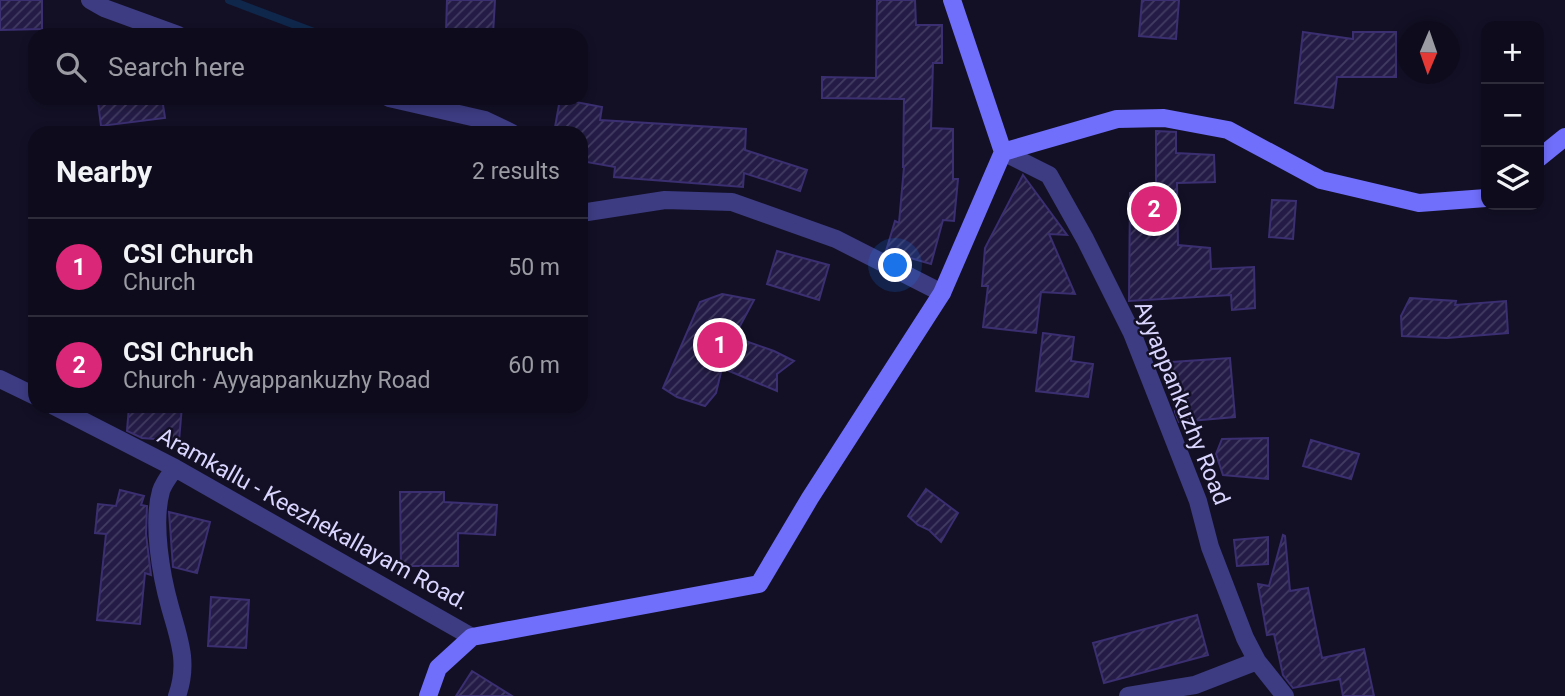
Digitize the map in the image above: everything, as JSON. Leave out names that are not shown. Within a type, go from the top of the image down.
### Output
[{"type":"street","points":[[90,0],[104,8],[159,28]]},
{"type":"street","points":[[428,696],[438,668],[472,637],[759,584],[810,498],[942,293],[1003,152],[952,0]]},
{"type":"street","points":[[420,105],[485,120],[497,126]]},
{"type":"street","points":[[1003,152],[1117,119],[1164,118],[1228,130],[1321,180],[1419,203],[1481,198]]},
{"type":"street","points":[[1544,154],[1565,137]]},
{"type":"street","name":"Ayyappankuzhy Road","points":[[1003,152],[1049,175],[1085,239],[1132,333],[1198,501],[1224,586],[1257,661],[1285,696]]},
{"type":"street","points":[[588,212],[665,200],[732,202],[836,239],[942,293]]},
{"type":"street","points":[[0,379],[28,393]]},
{"type":"street","name":"Aramkallu - Keezhekallayam Road.","points":[[68,413],[175,468],[472,637]]},
{"type":"street","points":[[175,468],[162,487],[157,509],[161,562],[184,659],[177,696]]},
{"type":"street","points":[[1128,696],[1195,685],[1257,661]]},
{"type":"building","points":[[0,0],[42,0],[42,28],[0,30]]},
{"type":"building","points":[[447,0],[495,0],[493,28],[446,28]]},
{"type":"building","points":[[877,0],[915,0],[916,25],[942,25],[942,63],[933,63],[931,128],[953,129],[953,179],[958,179],[954,221],[943,220],[931,264],[886,251],[895,221],[899,223],[904,167],[904,99],[822,98],[822,77],[876,78]]},
{"type":"building","points":[[1142,0],[1179,0],[1176,39],[1139,36]]},
{"type":"building","points":[[1303,32],[1353,39],[1353,32],[1396,32],[1396,77],[1337,77],[1333,108],[1295,103]]},
{"type":"building","points":[[588,104],[602,107],[600,120],[746,129],[745,150],[807,170],[800,191],[744,173],[743,187],[614,177],[615,167],[588,162],[588,126],[555,126],[559,105]]},
{"type":"building","points":[[98,105],[163,105],[165,118],[101,126]]},
{"type":"building","points":[[1156,131],[1176,132],[1176,153],[1214,155],[1215,182],[1177,183],[1178,245],[1210,248],[1211,269],[1254,267],[1255,308],[1232,310],[1231,295],[1129,301],[1130,193],[1156,185]]},
{"type":"building","points":[[1023,175],[1067,235],[1049,234],[1075,294],[1041,292],[1036,333],[983,327],[988,286],[982,286],[985,248]]},
{"type":"building","points":[[1272,200],[1296,201],[1293,239],[1269,237]]},
{"type":"building","points":[[777,251],[829,265],[819,300],[767,284]]},
{"type":"building","points":[[722,294],[754,300],[734,337],[794,361],[777,374],[777,391],[722,368],[716,393],[705,406],[677,397],[663,388],[700,302]]},
{"type":"building","points":[[1410,298],[1456,301],[1455,305],[1506,301],[1508,333],[1447,338],[1402,336],[1401,316]]},
{"type":"building","points":[[1043,333],[1074,337],[1071,361],[1093,364],[1088,397],[1036,391]]},
{"type":"building","points":[[1230,358],[1235,417],[1179,422],[1175,412],[1172,362]]},
{"type":"building","points":[[128,413],[181,413],[179,441],[142,438],[127,431]]},
{"type":"building","points":[[1268,438],[1268,479],[1223,475],[1216,454],[1222,439]]},
{"type":"building","points":[[1311,440],[1359,454],[1351,479],[1303,466]]},
{"type":"building","points":[[926,489],[958,513],[941,542],[908,516]]},
{"type":"building","points":[[120,490],[144,496],[141,505],[147,506],[146,534],[151,575],[145,573],[140,624],[97,620],[106,534],[95,533],[98,504],[116,506]]},
{"type":"building","points":[[400,492],[444,492],[444,502],[497,505],[495,535],[458,533],[458,566],[401,566]]},
{"type":"building","points":[[169,512],[210,522],[197,573],[173,567]]},
{"type":"building","points":[[1283,535],[1290,591],[1308,588],[1322,658],[1364,649],[1374,696],[1343,696],[1340,679],[1293,688],[1283,675],[1274,634],[1267,635],[1258,584],[1269,586]]},
{"type":"building","points":[[1268,537],[1268,564],[1237,566],[1234,540]]},
{"type":"building","points":[[211,597],[249,600],[246,648],[208,646]]},
{"type":"building","points":[[1197,615],[1208,655],[1104,683],[1093,643]]},
{"type":"building","points":[[472,671],[512,696],[456,696]]},
{"type":"waterway","points":[[229,0],[303,28]]},
{"type":"place","name":"CSI Chruch","points":[[1154,209]]},
{"type":"place","name":"CSI Church","points":[[720,345]]}]
